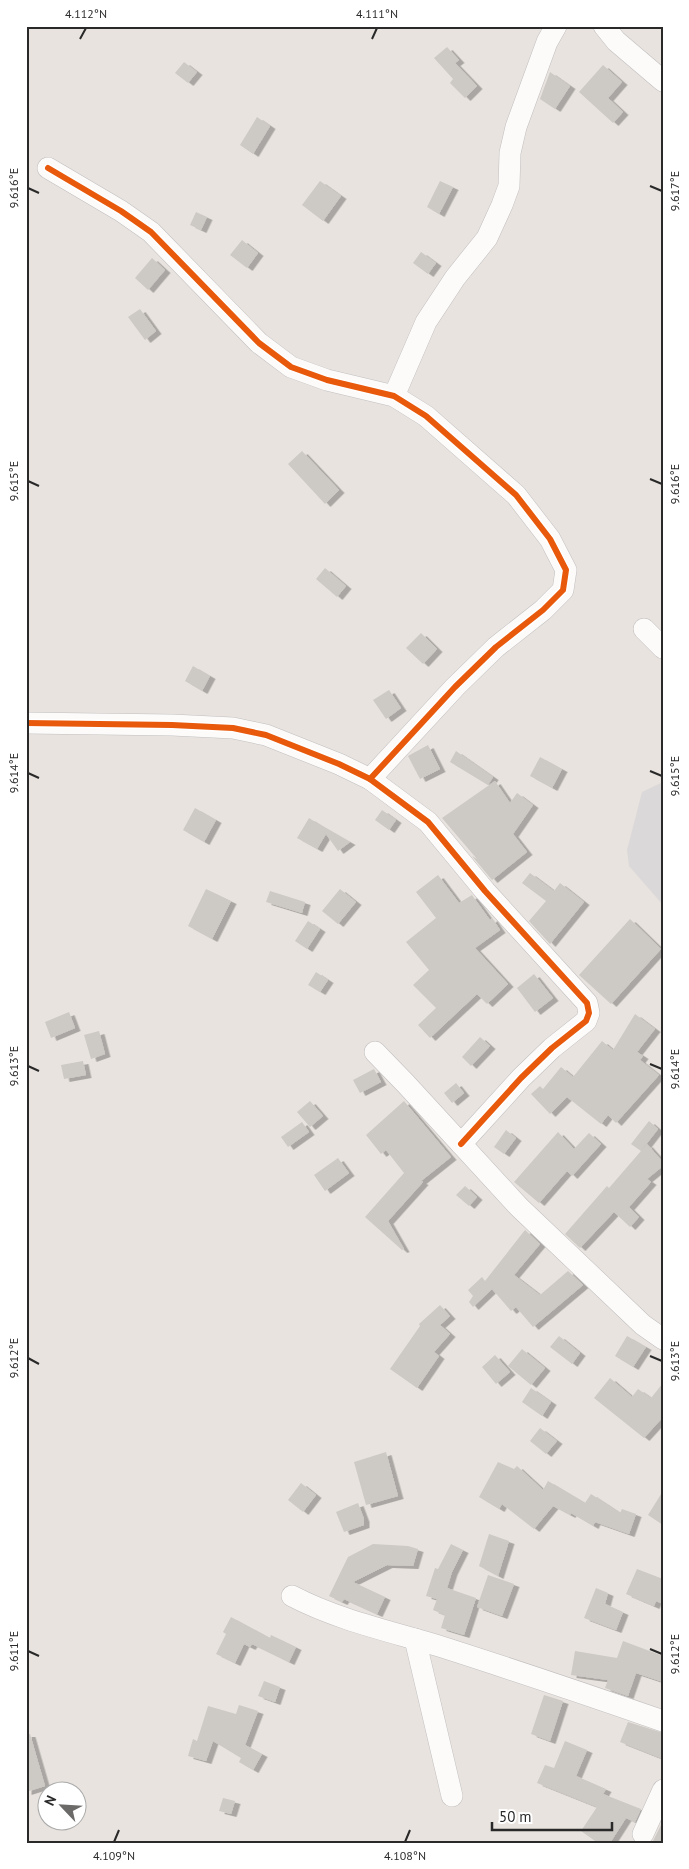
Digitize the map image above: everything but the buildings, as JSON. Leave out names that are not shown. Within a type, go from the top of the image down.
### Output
[{"type":"street","points":[[394,396],[426,322],[455,278],[487,238],[502,205],[509,186],[510,153],[516,127],[547,42],[556,26]]},
{"type":"street","points":[[604,26],[616,41],[663,81]]},
{"type":"street","points":[[48,168],[121,211],[151,232],[259,343],[291,367],[327,380],[394,396],[426,416],[516,495],[550,539],[566,570],[563,590],[543,610],[496,647],[454,688],[370,779]]},
{"type":"street","points":[[644,630],[663,648]]},
{"type":"street","points":[[26,723],[172,725],[232,728],[266,735],[339,764],[370,779],[428,822],[485,891],[587,1003],[589,1014],[586,1021],[552,1048],[520,1078],[461,1144]]},
{"type":"street","points":[[375,1052],[519,1207],[643,1325],[663,1339]]},
{"type":"street","points":[[292,1596],[314,1608],[542,1678],[663,1721]]},
{"type":"street","points":[[415,1639],[452,1796]]},
{"type":"street","points":[[643,1834],[663,1790]]},
{"type":"shaded area","points":[[663,782],[663,905],[629,866],[627,850],[642,792]]},
{"type":"cycle path","points":[[48,168],[121,211],[151,232],[259,343],[291,367],[327,380],[394,396],[426,416],[516,495],[550,539],[566,570],[563,590],[543,610],[496,647],[455,687],[370,779]]},
{"type":"cycle path","points":[[26,723],[172,725],[233,728],[266,735],[339,764],[370,779],[428,822],[485,891],[587,1003],[589,1013],[586,1021],[552,1048],[521,1078],[461,1144]]}]
